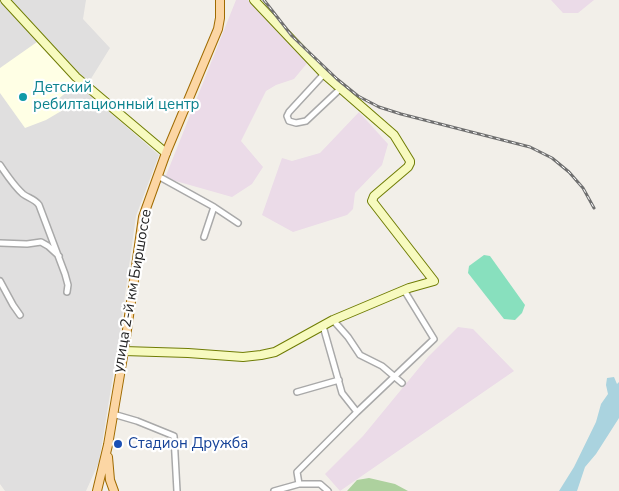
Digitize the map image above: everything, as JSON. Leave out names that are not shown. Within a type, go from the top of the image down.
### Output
[{"type":"main road","name":"улица 2-й км Биршоссе","points":[[108,445],[124,351],[143,217],[166,153],[218,30],[220,0]]},
{"type":"main road","points":[[97,491],[108,445]]},
{"type":"main road","points":[[108,445],[110,480],[114,491]]},
{"type":"street","points":[[5,0],[76,77],[166,153]]},
{"type":"street","points":[[124,351],[186,352],[243,357],[275,352],[333,320],[404,290],[434,281],[372,201],[374,196],[408,167],[410,163],[394,135],[324,74],[254,0]]},
{"type":"street","points":[[324,74],[289,112],[287,116],[289,121],[296,123],[306,121],[340,89]]},
{"type":"street","points":[[0,165],[20,191],[24,195],[36,200],[39,205],[59,256],[68,285],[68,292]]},
{"type":"street","points":[[158,176],[214,207],[238,223]]},
{"type":"street","points":[[204,237],[214,207]]},
{"type":"street","points":[[0,243],[26,244],[41,242],[59,256]]},
{"type":"street","points":[[0,282],[20,315]]},
{"type":"street","points":[[300,484],[298,472],[357,412],[434,339],[404,290]]},
{"type":"street","points":[[333,320],[360,355],[382,366],[402,383]]},
{"type":"street","points":[[323,326],[342,393],[357,412]]},
{"type":"street","points":[[297,392],[339,380]]},
{"type":"street","points":[[113,414],[137,421],[174,436],[178,491]]},
{"type":"street","points":[[274,491],[300,484],[320,484],[328,491]]},
{"type":"shaded area","points":[[0,0],[86,0],[83,19],[110,48],[84,90],[159,155],[136,216],[99,462],[86,491],[5,491],[0,484]]},
{"type":"shaded area","points":[[236,0],[248,0],[308,62],[294,79],[276,85],[266,91],[241,141],[263,167],[252,184],[232,197],[165,178]]},
{"type":"shaded area","points":[[551,0],[594,0],[578,13],[563,13]]},
{"type":"shaded area","points":[[37,42],[76,84],[56,101],[63,110],[46,120],[25,128],[0,93],[0,68]]},
{"type":"shaded area","points":[[359,112],[388,144],[382,165],[355,193],[353,209],[347,215],[293,232],[262,215],[282,158],[292,161],[320,153]]},
{"type":"shaded area","points":[[458,327],[473,329],[514,371],[340,491],[325,474],[363,436],[428,357]]},
{"type":"green space","points":[[484,255],[490,256],[525,305],[522,313],[515,320],[504,319],[468,273],[469,266]]},
{"type":"green space","points":[[369,478],[395,484],[408,491],[347,491],[357,480]]},
{"type":"water","points":[[614,377],[617,384],[619,382],[619,418],[596,454],[585,467],[577,491],[559,491],[574,467],[596,422],[601,404],[608,394],[607,378]]},
{"type":"railway","points":[[264,0],[292,36],[337,79],[358,96],[379,107],[401,114],[530,147],[552,158],[569,172],[583,188],[594,208]]},
{"type":"place","name":"Детский ребилтационный центр","points":[[23,97]]},
{"type":"place","name":"Стадион Дружба","points":[[118,444]]}]
